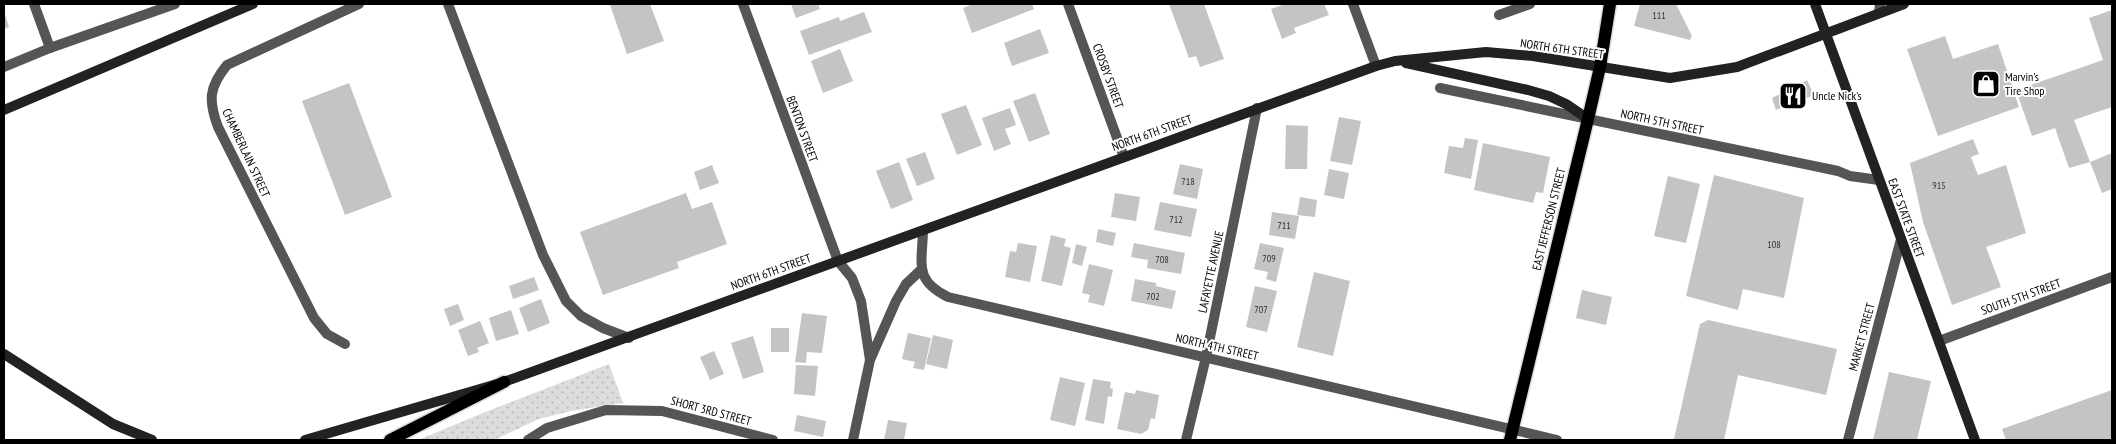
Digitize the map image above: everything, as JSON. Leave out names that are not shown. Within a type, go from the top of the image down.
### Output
[{"type":"main road","points":[[4,110],[253,4]]},
{"type":"main road","name":"EAST JEFFERSON STREET","points":[[1512,435],[1600,67],[1610,4]]},
{"type":"main road","name":"EAST STATE STREET","points":[[1815,4],[1975,440]]},
{"type":"main road","name":"NORTH 6TH STREET","points":[[305,440],[504,382],[1257,108],[1395,60],[1486,52],[1533,56],[1670,78],[1737,67],[1826,33],[1880,8],[1904,4]]},
{"type":"main road","points":[[1395,60],[1528,90],[1566,104],[1588,119]]},
{"type":"main road","points":[[4,354],[113,424],[152,440]]},
{"type":"main road","points":[[390,440],[504,382]]},
{"type":"street","points":[[34,4],[50,48]]},
{"type":"street","points":[[4,67],[50,48],[175,4]]},
{"type":"street","name":"CHAMBERLAIN STREET","points":[[345,344],[327,334],[314,318],[218,127],[213,112],[211,95],[217,78],[228,65],[359,4]]},
{"type":"street","points":[[448,4],[543,255],[566,301],[581,316],[603,328],[629,338]]},
{"type":"street","name":"BENTON STREET","points":[[743,4],[838,262],[852,278],[861,301],[870,360]]},
{"type":"street","name":"CROSBY STREET","points":[[1068,4],[1124,157]]},
{"type":"street","points":[[1353,4],[1376,66]]},
{"type":"street","points":[[1499,15],[1530,4]]},
{"type":"street","name":"NORTH 5TH STREET","points":[[1440,88],[1838,171],[1850,176],[1879,180]]},
{"type":"street","name":"LAFAYETTE AVENUE","points":[[1186,440],[1206,358],[1257,108]]},
{"type":"street","points":[[853,440],[870,360],[896,301],[906,284],[922,269],[923,231]]},
{"type":"street","name":"MARKET STREET","points":[[1848,440],[1901,239]]},
{"type":"street","name":"NORTH 4TH STREET","points":[[922,269],[932,289],[948,297],[1206,358],[1512,435],[1557,440]]},
{"type":"street","name":"SOUTH 5TH STREET","points":[[1939,341],[2112,277]]},
{"type":"street","name":"SHORT 3RD STREET","points":[[528,440],[547,428],[606,410],[662,411],[773,440]]},
{"type":"shaded area","points":[[609,364],[623,403],[571,411],[539,419],[494,440],[418,440],[483,413]]},
{"type":"building","points":[[650,4],[664,41],[627,54],[610,5]]},
{"type":"building","points":[[791,4],[818,4],[820,9],[796,18]]},
{"type":"building","points":[[973,4],[1032,4],[1034,9],[972,33],[963,8]]},
{"type":"building","points":[[1169,4],[1204,4],[1224,59],[1200,67],[1196,56],[1189,58]]},
{"type":"building","points":[[1285,4],[1324,4],[1329,15],[1294,28],[1296,33],[1282,39],[1271,9]]},
{"type":"building","points":[[1640,4],[1676,4],[1692,36],[1690,40],[1634,26]]},
{"type":"building","points":[[2112,10],[2112,107],[2074,120],[2090,162],[2069,168],[2055,128],[2032,136],[2016,90],[2103,60],[2089,18]]},
{"type":"building","points":[[4,11],[9,27],[4,29]]},
{"type":"building","points":[[864,12],[872,32],[809,55],[800,31],[839,17],[840,21]]},
{"type":"building","points":[[1040,29],[1049,53],[1012,66],[1004,43]]},
{"type":"building","points":[[1945,36],[1953,59],[1998,44],[2019,107],[1938,136],[1907,49]]},
{"type":"building","points":[[840,49],[853,81],[823,93],[811,61]]},
{"type":"building","name":"Uncle Nick's","points":[[1807,80],[1814,95],[1776,110],[1772,98]]},
{"type":"building","points":[[349,83],[392,197],[345,215],[302,101]]},
{"type":"building","points":[[1035,93],[1050,134],[1029,142],[1013,101]]},
{"type":"building","points":[[966,105],[982,145],[957,155],[941,114]]},
{"type":"building","points":[[1010,108],[1016,125],[1005,129],[1011,144],[994,151],[982,118]]},
{"type":"building","points":[[1339,117],[1361,121],[1352,165],[1330,161]]},
{"type":"building","points":[[1286,125],[1308,126],[1307,169],[1285,169]]},
{"type":"building","points":[[1465,138],[1478,140],[1471,179],[1444,173],[1449,146],[1463,148]]},
{"type":"building","points":[[1973,139],[1979,154],[1971,157],[1978,175],[2006,165],[2026,233],[1986,247],[2001,287],[1952,305],[1923,222],[1910,163]]},
{"type":"building","points":[[1483,143],[1550,157],[1543,193],[1536,192],[1533,203],[1474,190]]},
{"type":"building","points":[[925,152],[935,179],[917,186],[906,159]]},
{"type":"building","points":[[2112,153],[2112,189],[2102,193],[2090,162]]},
{"type":"building","points":[[899,162],[913,200],[891,209],[876,171]]},
{"type":"building","points":[[1180,164],[1203,169],[1197,199],[1173,194]]},
{"type":"building","points":[[712,165],[719,183],[700,190],[694,172]]},
{"type":"building","points":[[1329,169],[1349,173],[1344,199],[1324,195]]},
{"type":"building","points":[[1714,175],[1804,198],[1784,298],[1743,289],[1738,310],[1686,296]]},
{"type":"building","points":[[1668,176],[1700,184],[1686,243],[1654,236]]},
{"type":"building","points":[[686,193],[692,209],[712,202],[727,244],[677,262],[679,268],[603,295],[580,232]]},
{"type":"building","points":[[1115,193],[1140,197],[1136,221],[1111,217]]},
{"type":"building","points":[[1300,197],[1317,200],[1315,217],[1297,215]]},
{"type":"building","points":[[1160,202],[1197,209],[1191,237],[1154,230]]},
{"type":"building","points":[[1272,212],[1299,216],[1295,239],[1269,235]]},
{"type":"building","points":[[1098,229],[1116,233],[1113,246],[1096,242]]},
{"type":"building","points":[[1051,235],[1066,239],[1064,246],[1071,248],[1062,286],[1041,281]]},
{"type":"building","points":[[1018,243],[1037,246],[1030,282],[1005,277],[1010,251],[1016,252]]},
{"type":"building","points":[[1134,243],[1185,253],[1181,274],[1147,268],[1148,260],[1131,257]]},
{"type":"building","points":[[1260,243],[1284,248],[1276,282],[1266,279],[1268,272],[1254,269]]},
{"type":"building","points":[[1076,244],[1087,247],[1082,266],[1072,263]]},
{"type":"building","points":[[1089,264],[1113,270],[1104,306],[1088,302],[1090,295],[1082,293]]},
{"type":"building","points":[[1314,272],[1350,281],[1333,356],[1297,347]]},
{"type":"building","points":[[534,277],[539,290],[513,299],[509,286]]},
{"type":"building","points":[[1135,279],[1156,283],[1156,286],[1176,291],[1172,309],[1131,301]]},
{"type":"building","points":[[1255,286],[1277,291],[1267,332],[1246,327]]},
{"type":"building","points":[[1582,290],[1612,297],[1606,325],[1576,318]]},
{"type":"building","points":[[541,299],[550,323],[528,332],[519,308]]},
{"type":"building","points":[[458,304],[464,320],[450,326],[444,309]]},
{"type":"building","points":[[511,310],[519,334],[496,341],[489,318]]},
{"type":"building","points":[[802,313],[827,316],[822,353],[807,352],[806,363],[795,362]]},
{"type":"building","points":[[1708,320],[1837,349],[1826,395],[1738,375],[1724,440],[1674,439],[1700,324]]},
{"type":"building","points":[[480,321],[489,343],[477,348],[479,352],[468,356],[458,330]]},
{"type":"building","points":[[771,328],[789,328],[789,352],[771,352]]},
{"type":"building","points":[[908,333],[931,338],[924,370],[913,368],[915,362],[902,359]]},
{"type":"building","points":[[933,335],[953,340],[947,369],[926,364]]},
{"type":"building","points":[[753,336],[764,372],[743,379],[731,343]]},
{"type":"building","points":[[714,351],[724,374],[710,380],[700,357]]},
{"type":"building","points":[[796,365],[818,366],[815,396],[794,394]]},
{"type":"building","points":[[1889,372],[1931,381],[1917,440],[1873,440]]},
{"type":"building","points":[[1060,377],[1085,383],[1075,426],[1050,420]]},
{"type":"building","points":[[1093,379],[1111,382],[1110,388],[1113,389],[1112,397],[1108,396],[1104,424],[1085,420]]},
{"type":"building","points":[[1136,390],[1159,395],[1155,419],[1151,418],[1148,430],[1141,434],[1117,429],[1125,392],[1135,394]]},
{"type":"building","points":[[2112,390],[2112,440],[2006,440],[2002,429]]},
{"type":"building","points":[[797,415],[826,421],[823,437],[794,431]]},
{"type":"building","points":[[888,420],[907,423],[904,440],[884,440]]},
{"type":"place","name":"Marvin's Tire Shop","points":[[1986,84]]},
{"type":"place","name":"Uncle Nick's","points":[[1793,96]]}]
